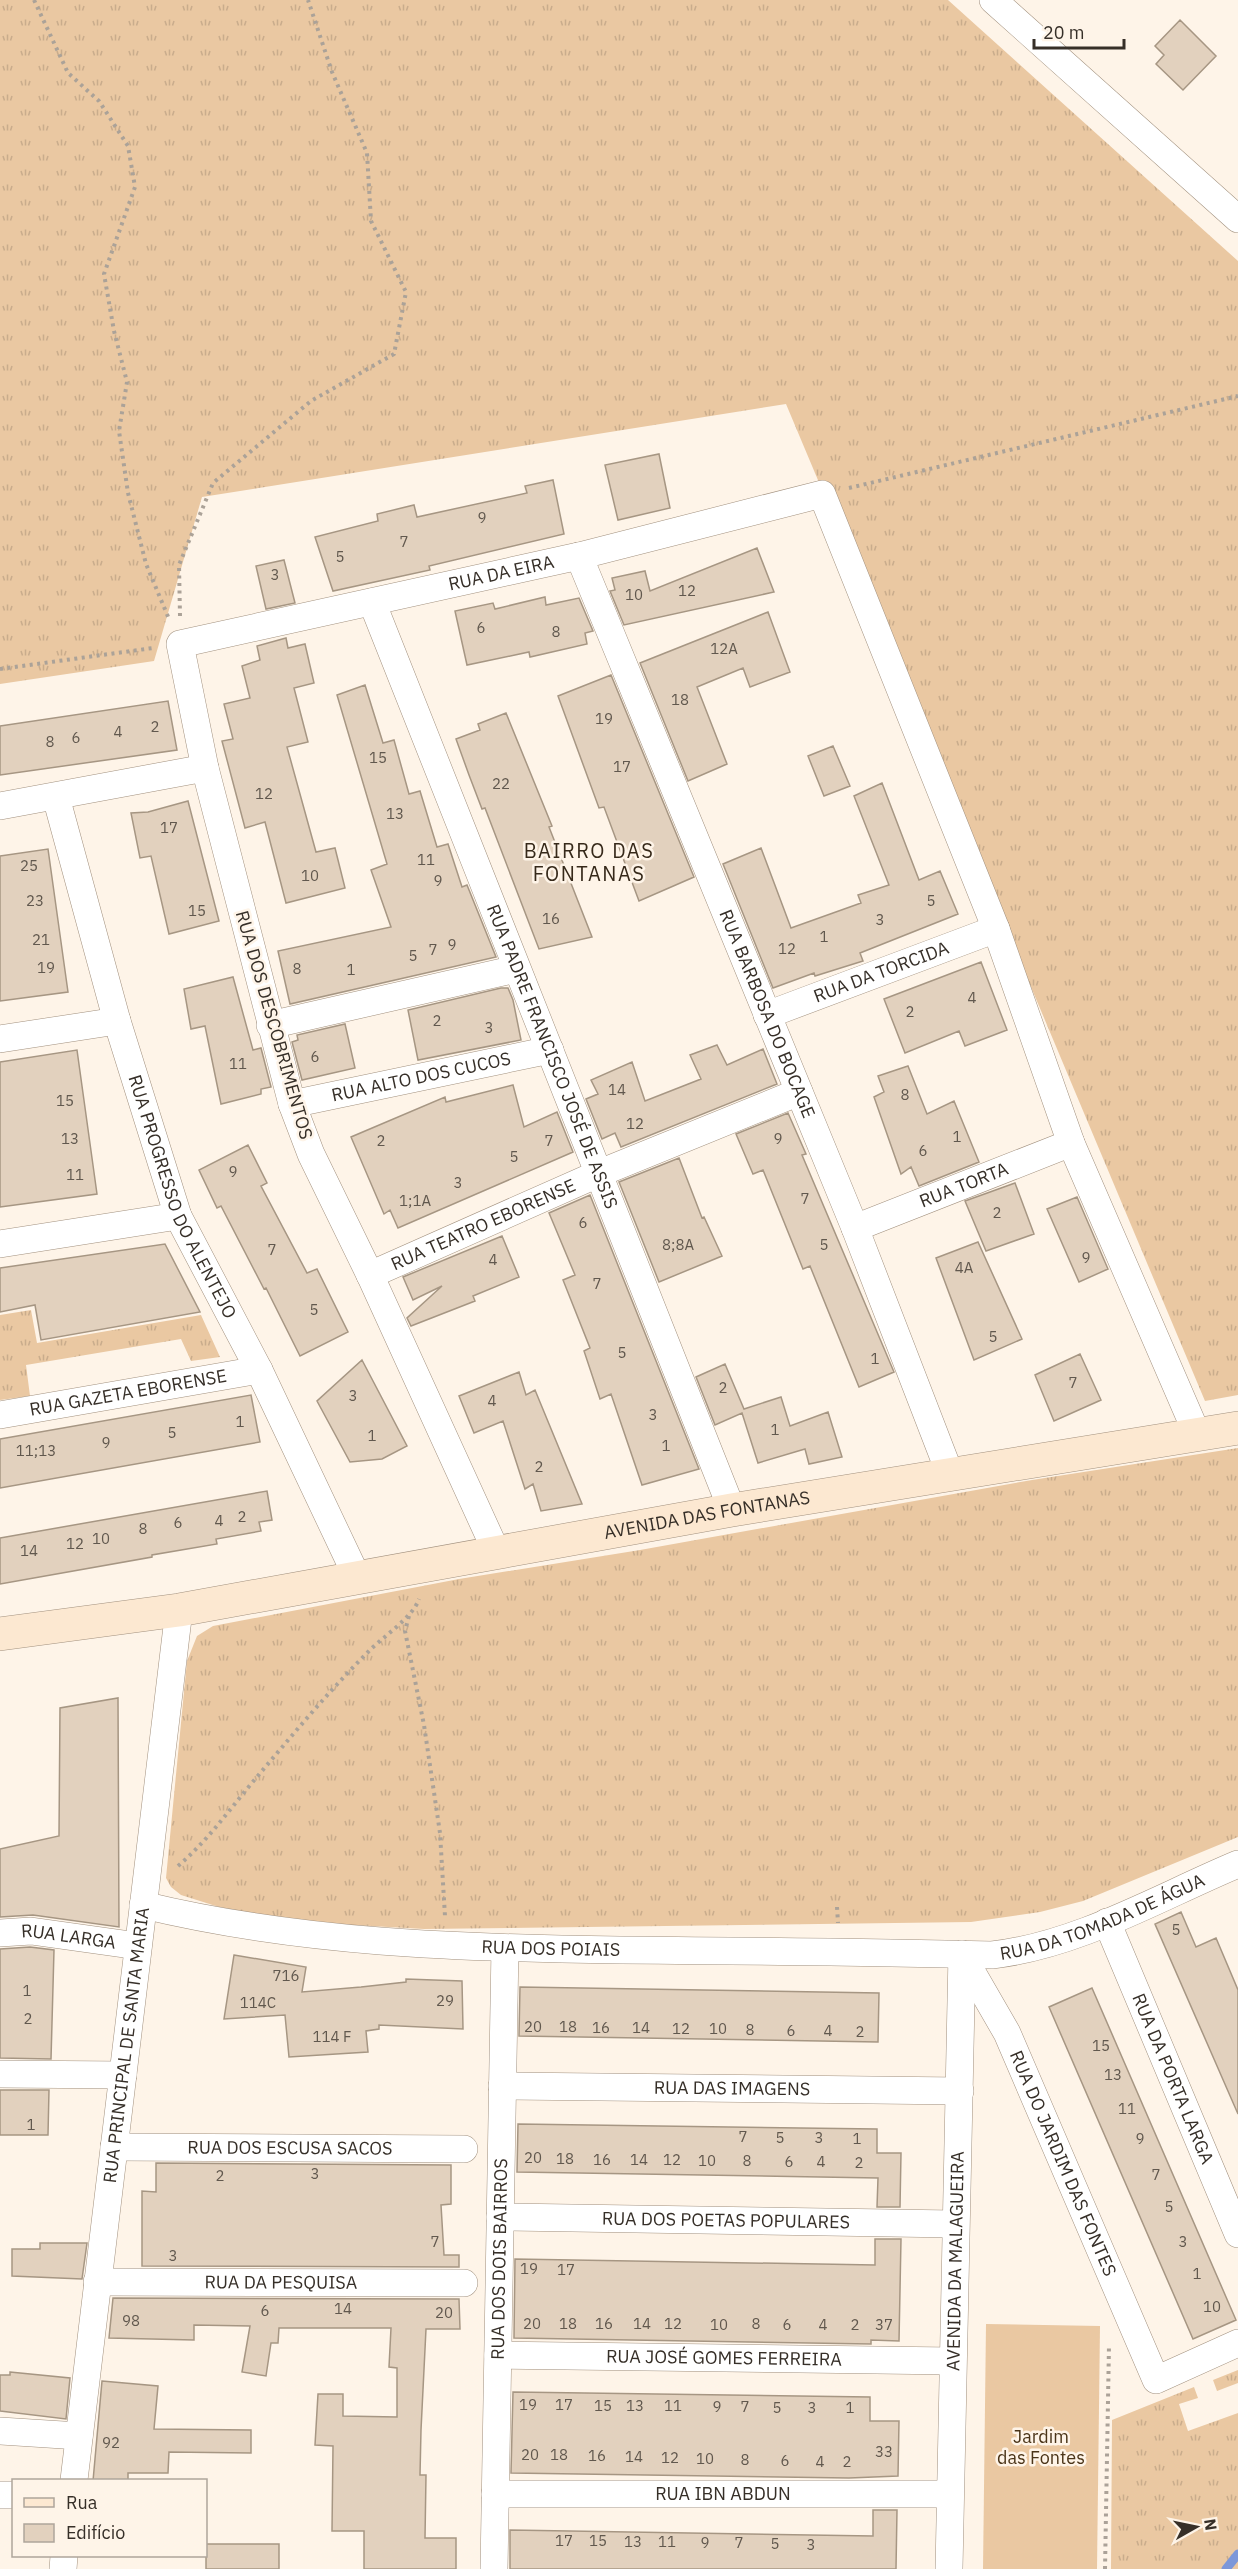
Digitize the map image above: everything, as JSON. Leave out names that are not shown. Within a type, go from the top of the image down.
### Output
[{"type":"street","points":[[993,0],[1238,219]]},
{"type":"street","name":"RUA DA EIRA","points":[[180,644],[579,556],[822,494]]},
{"type":"street","points":[[822,494],[996,929],[1071,1143],[1197,1434]]},
{"type":"street","name":"RUA BARBOSA DO BOCAGE","points":[[579,556],[855,1228],[950,1474]]},
{"type":"street","name":"RUA PADRE FRANCISCO JOSÉ DE ASSIS","points":[[372,602],[732,1510]]},
{"type":"street","name":"RUA DOS DESCOBRIMENTOS","points":[[180,644],[205,768],[292,1104],[311,1154],[370,1275],[496,1551]]},
{"type":"street","points":[[0,806],[205,768]]},
{"type":"street","name":"RUA PROGRESSO DO ALENTEJO","points":[[56,797],[117,1022],[178,1216],[259,1370],[357,1577]]},
{"type":"street","name":"RUA DA TORCIDA","points":[[767,1015],[996,929]]},
{"type":"street","points":[[270,1026],[516,969]]},
{"type":"street","points":[[0,1039],[117,1022]]},
{"type":"street","name":"RUA ALTO DOS CUCOS","points":[[292,1104],[550,1050]]},
{"type":"street","name":"RUA TEATRO EBORENSE","points":[[370,1275],[600,1173],[799,1092]]},
{"type":"street","name":"RUA TORTA","points":[[855,1228],[1071,1143]]},
{"type":"street","points":[[0,1244],[178,1216]]},
{"type":"street","name":"RUA GAZETA EBORENSE","points":[[0,1415],[259,1370]]},
{"type":"street","name":"AVENIDA DAS FONTANAS","points":[[0,1634],[179,1610],[732,1510],[1238,1428]]},
{"type":"street","name":"RUA PRINCIPAL DE SANTA MARIA","points":[[74,2479],[179,1610]]},
{"type":"street","name":"RUA DA TOMADA DE ÁGUA","points":[[962,1954],[1017,1952],[1107,1922],[1236,1871]]},
{"type":"street","name":"RUA DOS POIAIS","points":[[144,1897],[280,1932],[416,1945],[962,1954]]},
{"type":"street","name":"RUA DA PORTA LARGA","points":[[1107,1922],[1238,2234]]},
{"type":"street","name":"RUA LARGA","points":[[0,1933],[31,1931],[138,1946]]},
{"type":"street","name":"RUA DOS DOIS BAIRROS","points":[[494,2569],[505,1948]]},
{"type":"street","name":"AVENIDA DA MALAGUEIRA","points":[[949,2569],[954,2224],[960,2091],[962,1954]]},
{"type":"street","name":"RUA DO JARDIM DAS FONTES","points":[[962,1954],[1007,2033],[1156,2379],[1238,2343]]},
{"type":"street","points":[[0,2074],[123,2075]]},
{"type":"street","name":"RUA DAS IMAGENS","points":[[502,2086],[960,2091]]},
{"type":"street","name":"RUA DOS ESCUSA SACOS","points":[[114,2147],[464,2149]]},
{"type":"street","name":"RUA DOS POETAS POPULARES","points":[[500,2217],[954,2224]]},
{"type":"street","name":"RUA DA PESQUISA","points":[[97,2282],[464,2283]]},
{"type":"street","name":"RUA JOSÉ GOMES FERREIRA","points":[[498,2355],[952,2361]]},
{"type":"street","points":[[0,2431],[79,2436]]},
{"type":"street","name":"RUA IBN ABDUN","points":[[495,2494],[950,2494]]},
{"type":"path","points":[[34,0],[68,73],[99,100],[128,146],[135,187],[104,274],[114,332],[127,381],[119,431],[128,493],[146,564],[180,644]]},
{"type":"path","points":[[180,644],[179,564],[213,483],[311,401],[394,354],[406,292],[371,221],[367,153],[332,72],[308,0]]},
{"type":"path","points":[[822,494],[1238,396]]},
{"type":"path","points":[[0,669],[180,644]]},
{"type":"path","points":[[421,1592],[409,1615],[405,1631],[440,1833],[446,1920]]},
{"type":"path","points":[[144,1897],[208,1839],[301,1726],[367,1653],[397,1623],[409,1615]]},
{"type":"path","points":[[837,1907],[838,1924]]},
{"type":"path","points":[[1105,2569],[1109,2334]]},
{"type":"green space","points":[[0,0],[948,0],[1238,261],[1238,1395],[1205,1401],[786,404],[202,497],[154,661],[0,684]]},
{"type":"green space","points":[[31,1310],[37,1343],[201,1315],[220,1357],[191,1361],[181,1339],[26,1365],[30,1396],[0,1400],[0,1315]]},
{"type":"green space","points":[[1238,1448],[1238,1837],[1083,1901],[1040,1912],[971,1922],[424,1929],[300,1922],[219,1907],[181,1895],[171,1887],[166,1878],[187,1661],[197,1636],[213,1626],[459,1579],[640,1550],[1032,1480]]},
{"type":"green space","name":"Jardim das Fontes","points":[[986,2324],[1100,2326],[1097,2569],[983,2569]]},
{"type":"green space","points":[[1238,2370],[1238,2383],[1217,2391],[1213,2380]]},
{"type":"green space","points":[[1194,2387],[1198,2398],[1179,2404],[1188,2431],[1238,2413],[1238,2569],[1111,2569],[1112,2420]]},
{"type":"building","points":[[1180,20],[1216,56],[1183,90],[1156,64],[1164,55],[1155,46]]},
{"type":"building","points":[[659,454],[670,508],[618,520],[605,465]]},
{"type":"building","points":[[553,480],[564,534],[429,566],[430,570],[333,591],[315,537],[378,521],[377,514],[414,505],[417,517],[527,493],[525,486]]},
{"type":"building","points":[[757,548],[774,592],[624,625],[610,591],[615,590],[612,578],[645,571],[650,591]]},
{"type":"building","points":[[284,560],[295,603],[266,609],[256,566]]},
{"type":"building","points":[[545,597],[546,605],[579,598],[593,631],[585,633],[587,644],[530,657],[529,652],[467,665],[455,611],[493,603],[495,609]]},
{"type":"building","points":[[768,612],[790,672],[750,687],[743,668],[697,687],[727,764],[688,781],[640,663]]},
{"type":"building","points":[[286,638],[288,648],[305,644],[314,683],[294,688],[308,742],[287,747],[316,852],[335,848],[345,888],[286,903],[265,822],[245,828],[222,741],[233,739],[224,704],[250,698],[242,666],[260,660],[257,646]]},
{"type":"building","points":[[611,675],[694,877],[639,901],[604,807],[599,808],[558,696]]},
{"type":"building","points":[[365,685],[383,743],[394,740],[409,794],[420,791],[437,847],[448,844],[462,887],[467,885],[496,957],[290,1004],[278,951],[391,927],[371,870],[387,864],[337,695]]},
{"type":"building","points":[[168,701],[177,750],[0,775],[0,726]]},
{"type":"building","points":[[506,713],[552,826],[549,827],[592,937],[539,949],[485,808],[482,809],[456,739],[480,730],[478,724]]},
{"type":"building","points":[[833,746],[850,786],[824,796],[808,756]]},
{"type":"building","points":[[882,783],[919,880],[940,871],[958,914],[860,953],[863,961],[815,976],[814,973],[773,988],[723,864],[761,848],[791,928],[861,903],[858,895],[889,885],[854,796]]},
{"type":"building","points":[[188,801],[219,921],[169,934],[151,856],[140,858],[131,813],[148,812]]},
{"type":"building","points":[[48,849],[68,992],[0,1001],[0,856]]},
{"type":"building","points":[[981,962],[1007,1030],[965,1046],[959,1031],[905,1053],[884,999]]},
{"type":"building","points":[[233,977],[253,1050],[261,1048],[271,1087],[261,1089],[261,1094],[221,1104],[205,1026],[191,1029],[184,989]]},
{"type":"building","points":[[508,988],[513,1000],[521,1040],[418,1060],[408,1010]]},
{"type":"building","points":[[345,1024],[355,1068],[302,1080],[292,1042],[298,1040],[297,1035]]},
{"type":"building","points":[[717,1045],[727,1065],[763,1049],[777,1084],[621,1147],[615,1133],[602,1139],[586,1099],[598,1094],[591,1080],[632,1062],[645,1101],[701,1079],[690,1055]]},
{"type":"building","points":[[77,1050],[97,1194],[0,1207],[0,1062]]},
{"type":"building","points":[[908,1066],[927,1114],[954,1101],[979,1162],[919,1186],[911,1167],[901,1174],[874,1097],[884,1092],[878,1076]]},
{"type":"building","points":[[513,1085],[524,1127],[557,1112],[573,1152],[398,1228],[390,1210],[384,1214],[351,1137],[445,1097],[446,1102]]},
{"type":"building","points":[[788,1113],[806,1154],[802,1155],[894,1372],[859,1387],[810,1266],[803,1269],[763,1170],[753,1174],[736,1134]]},
{"type":"building","points":[[248,1145],[267,1183],[261,1186],[307,1273],[317,1269],[348,1332],[300,1356],[266,1288],[264,1289],[221,1206],[217,1208],[199,1170]]},
{"type":"building","points":[[679,1158],[702,1218],[704,1217],[722,1256],[659,1282],[619,1182]]},
{"type":"building","points":[[1015,1183],[1034,1234],[986,1251],[965,1201]]},
{"type":"building","points":[[590,1195],[699,1469],[642,1485],[611,1394],[600,1399],[584,1351],[590,1348],[563,1280],[575,1275],[549,1213]]},
{"type":"building","points":[[1077,1197],[1108,1269],[1079,1282],[1047,1209]]},
{"type":"building","points":[[502,1236],[519,1277],[473,1296],[475,1301],[411,1326],[407,1318],[442,1286],[413,1300],[403,1277]]},
{"type":"building","points":[[978,1242],[1022,1339],[974,1360],[936,1258]]},
{"type":"building","points":[[165,1244],[200,1312],[41,1340],[35,1305],[0,1312],[0,1268]]},
{"type":"building","points":[[1080,1354],[1101,1400],[1054,1421],[1035,1375]]},
{"type":"building","points":[[362,1360],[407,1446],[382,1459],[350,1462],[317,1401]]},
{"type":"building","points":[[725,1364],[744,1409],[781,1397],[790,1426],[828,1412],[842,1457],[809,1464],[805,1449],[758,1463],[742,1413],[715,1425],[696,1377]]},
{"type":"building","points":[[519,1372],[526,1395],[535,1390],[582,1504],[541,1511],[533,1484],[525,1489],[503,1421],[474,1433],[459,1396]]},
{"type":"building","points":[[251,1395],[260,1442],[0,1488],[0,1439]]},
{"type":"building","points":[[267,1491],[272,1520],[259,1522],[261,1531],[216,1539],[217,1544],[0,1584],[0,1538]]},
{"type":"building","points":[[118,1698],[119,1927],[33,1915],[0,1917],[0,1849],[59,1836],[60,1708]]},
{"type":"building","points":[[1181,1912],[1196,1947],[1216,1938],[1238,1990],[1238,2114],[1155,1924]]},
{"type":"building","points":[[30,1947],[54,1950],[51,2059],[0,2058],[0,1949]]},
{"type":"building","points":[[234,1955],[306,1967],[302,1992],[406,1982],[406,1979],[462,1981],[463,2029],[379,2025],[379,2029],[366,2031],[368,2052],[289,2057],[285,2015],[224,2019]]},
{"type":"building","points":[[520,1987],[879,1993],[878,2042],[519,2036]]},
{"type":"building","points":[[1092,1988],[1236,2320],[1193,2339],[1049,2007]]},
{"type":"building","points":[[0,2090],[49,2090],[48,2135],[0,2135]]},
{"type":"building","points":[[518,2124],[877,2129],[877,2153],[901,2153],[900,2207],[877,2207],[878,2178],[517,2172]]},
{"type":"building","points":[[156,2163],[451,2165],[451,2204],[441,2205],[444,2255],[459,2255],[459,2267],[142,2266],[142,2191],[156,2192]]},
{"type":"building","points":[[875,2239],[901,2239],[899,2341],[871,2340],[871,2344],[514,2338],[515,2259],[875,2265]]},
{"type":"building","points":[[40,2243],[87,2243],[82,2279],[12,2276],[12,2249],[40,2249]]},
{"type":"building","points":[[113,2298],[459,2299],[460,2329],[426,2329],[420,2475],[426,2475],[425,2538],[456,2538],[456,2569],[364,2569],[364,2531],[332,2531],[333,2446],[315,2445],[318,2394],[343,2394],[343,2416],[397,2417],[397,2368],[389,2367],[391,2328],[279,2328],[278,2343],[271,2343],[266,2376],[242,2372],[250,2326],[194,2325],[194,2340],[109,2338]]},
{"type":"building","points":[[10,2372],[70,2378],[66,2419],[0,2411],[0,2375],[10,2375]]},
{"type":"building","points":[[102,2381],[158,2386],[154,2429],[251,2430],[251,2453],[169,2452],[168,2473],[128,2473],[128,2479],[93,2479]]},
{"type":"building","points":[[513,2392],[870,2397],[870,2421],[899,2421],[898,2476],[849,2478],[511,2473]]},
{"type":"building","points":[[873,2510],[897,2510],[896,2569],[510,2569],[510,2530],[873,2536]]},
{"type":"building","points":[[207,2544],[279,2544],[279,2569],[206,2569]]},
{"type":"waterway","points":[[1226,2569],[1238,2554]]},
{"type":"district","name":"BAIRRO DAS FONTANAS","points":[[589,862]]}]
